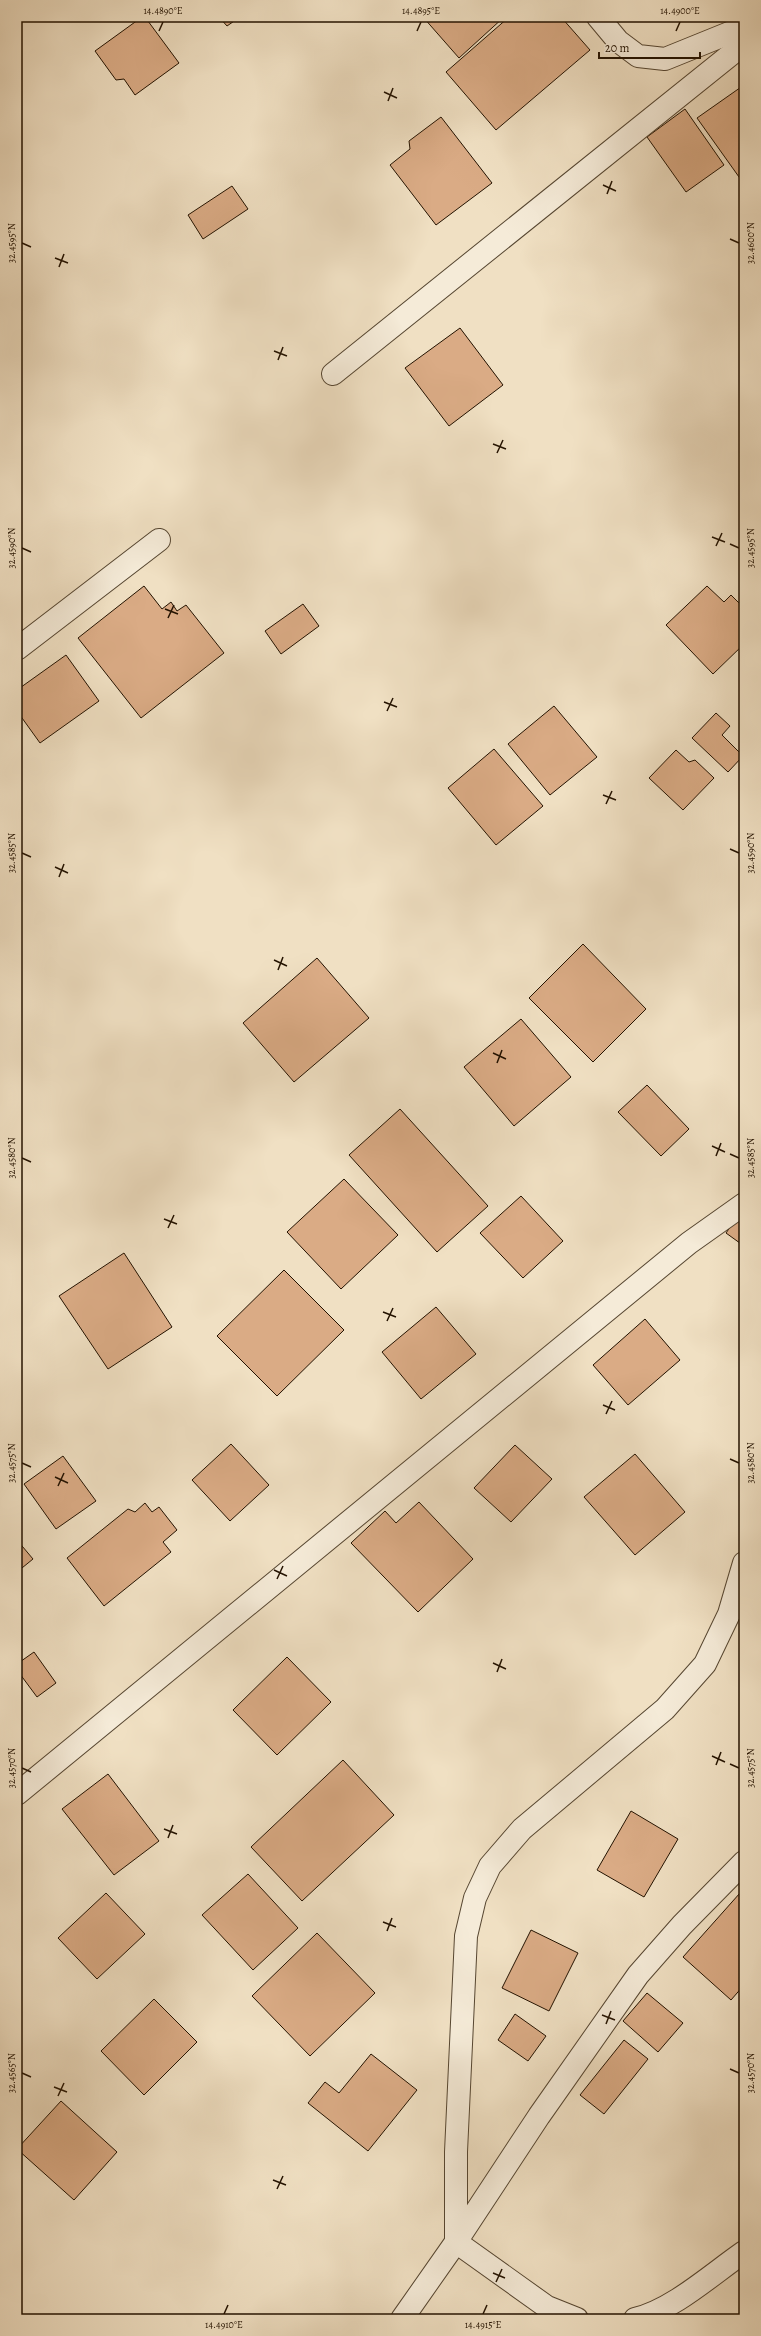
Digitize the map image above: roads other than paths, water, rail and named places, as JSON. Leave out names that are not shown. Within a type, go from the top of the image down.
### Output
[{"type":"street","points":[[598,17],[618,41],[638,56],[665,59],[744,27]]},
{"type":"street","points":[[333,374],[744,44]]},
{"type":"street","points":[[17,649],[159,540]]},
{"type":"street","points":[[17,1794],[682,1248],[744,1204]]},
{"type":"street","points":[[456,2242],[456,2152],[466,1936],[475,1898],[490,1866],[522,1829],[665,1709],[706,1664],[729,1614],[744,1563]]},
{"type":"street","points":[[402,2319],[456,2242],[539,2116],[638,1975],[682,1925],[744,1862]]},
{"type":"street","points":[[456,2242],[547,2307],[577,2319]]},
{"type":"street","points":[[635,2319],[647,2316],[682,2296],[744,2252]]}]
